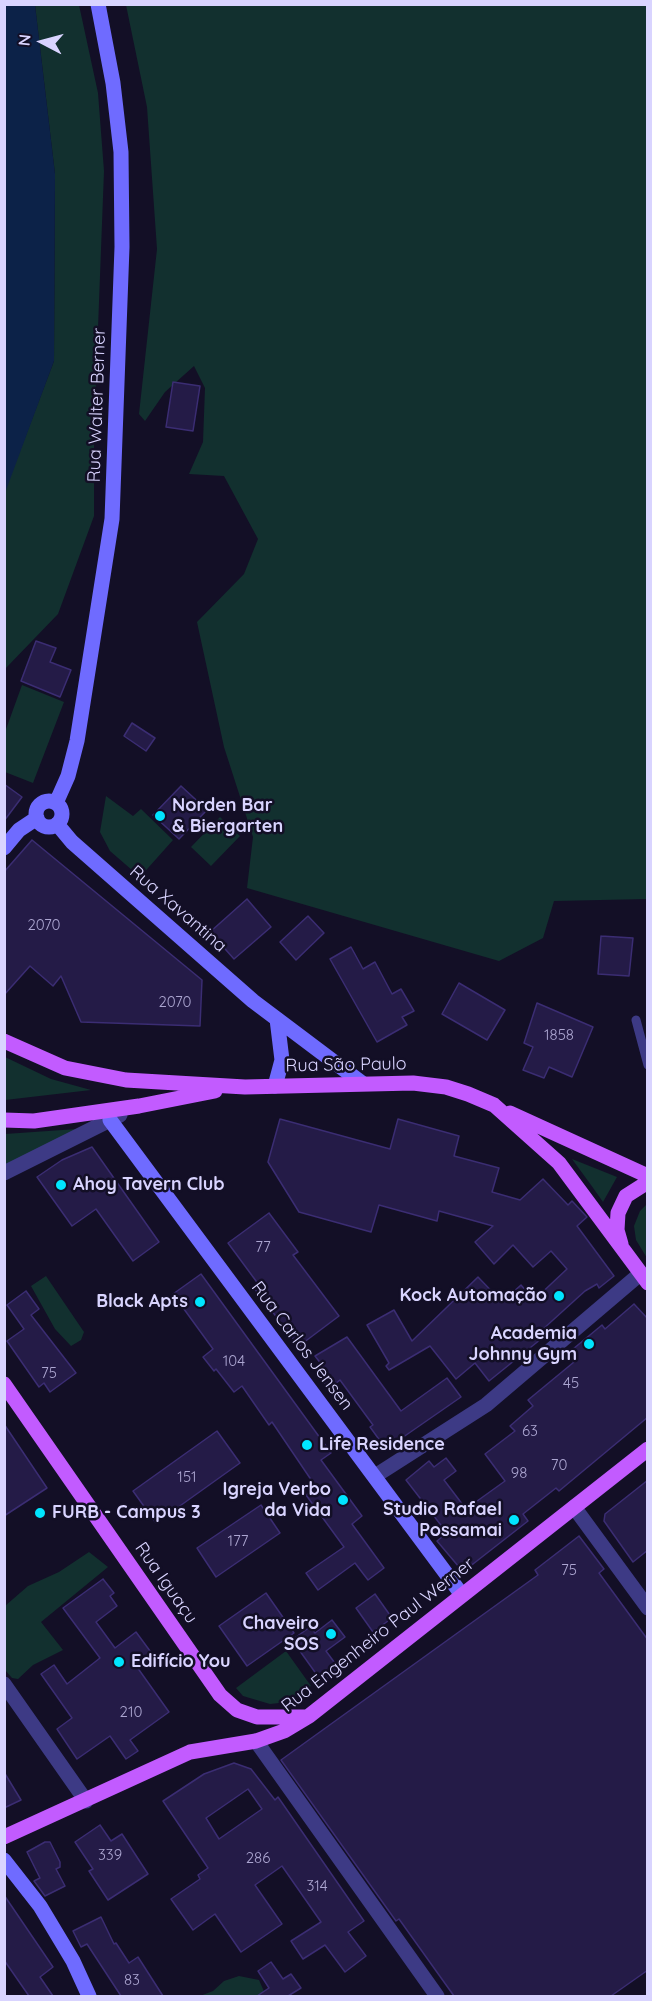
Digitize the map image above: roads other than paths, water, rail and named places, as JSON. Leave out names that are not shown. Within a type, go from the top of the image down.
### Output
[{"type":"main road","name":"Rua São Paulo","points":[[4,1041],[33,1056],[94,1075],[126,1080],[245,1087],[362,1083],[413,1083],[446,1087],[494,1106],[558,1163],[586,1196],[644,1279]]},
{"type":"main road","points":[[4,1120],[34,1121],[139,1106],[245,1087]]},
{"type":"main road","points":[[494,1106],[648,1176]]},
{"type":"main road","name":"Rua São Paulo","points":[[623,1252],[617,1230],[618,1213],[626,1196],[648,1182]]},
{"type":"main road","name":"Rua Iguaçu","points":[[4,1384],[220,1695],[237,1710],[257,1717],[309,1716]]},
{"type":"main road","name":"Rua Engenheiro Paul Werner","points":[[4,1837],[87,1802],[190,1752],[256,1741],[284,1731],[309,1716],[648,1449]]},
{"type":"street","name":"Rua Walter Berner","points":[[57,802],[68,776],[77,741],[112,519],[122,247],[121,152],[98,4]]},
{"type":"street","points":[[57,802],[62,812],[57,824],[52,827],[43,826],[36,813],[41,803],[57,802]]},
{"type":"street","points":[[4,848],[19,830],[37,818]]},
{"type":"street","name":"Rua Xavantina","points":[[57,824],[72,842],[253,1001],[362,1083]]},
{"type":"street","points":[[276,1086],[282,1060],[277,1019]]},
{"type":"street","points":[[4,1173],[139,1106]]},
{"type":"street","name":"Rua Carlos Jensen","points":[[110,1120],[462,1595]]},
{"type":"street","points":[[375,1476],[486,1405],[644,1279]]},
{"type":"street","points":[[574,1507],[648,1608]]},
{"type":"street","points":[[4,1684],[87,1802]]},
{"type":"street","points":[[256,1741],[436,1996]]},
{"type":"street","points":[[4,1860],[40,1906],[73,1961],[89,1996]]},
{"type":"lane","points":[[636,1020],[648,1065]]},
{"type":"water","points":[[5,4],[35,5],[55,174],[54,361],[5,493]]},
{"type":"place","name":"Norden Bar & Biergarten","points":[[160,816]]},
{"type":"place","name":"Ahoy Tavern Club","points":[[61,1185]]},
{"type":"place","name":"Kock Automação","points":[[559,1296]]},
{"type":"place","name":"Black Apts","points":[[200,1302]]},
{"type":"place","name":"Academia Johnny Gym","points":[[589,1344]]},
{"type":"place","name":"Life Residence","points":[[307,1445]]},
{"type":"place","name":"Igreja Verbo da Vida","points":[[343,1500]]},
{"type":"place","name":"FURB - Campus 3","points":[[40,1513]]},
{"type":"place","name":"Studio Rafael Possamai","points":[[514,1520]]},
{"type":"place","name":"Chaveiro SOS","points":[[331,1634]]},
{"type":"place","name":"Edifício You","points":[[119,1662]]}]
